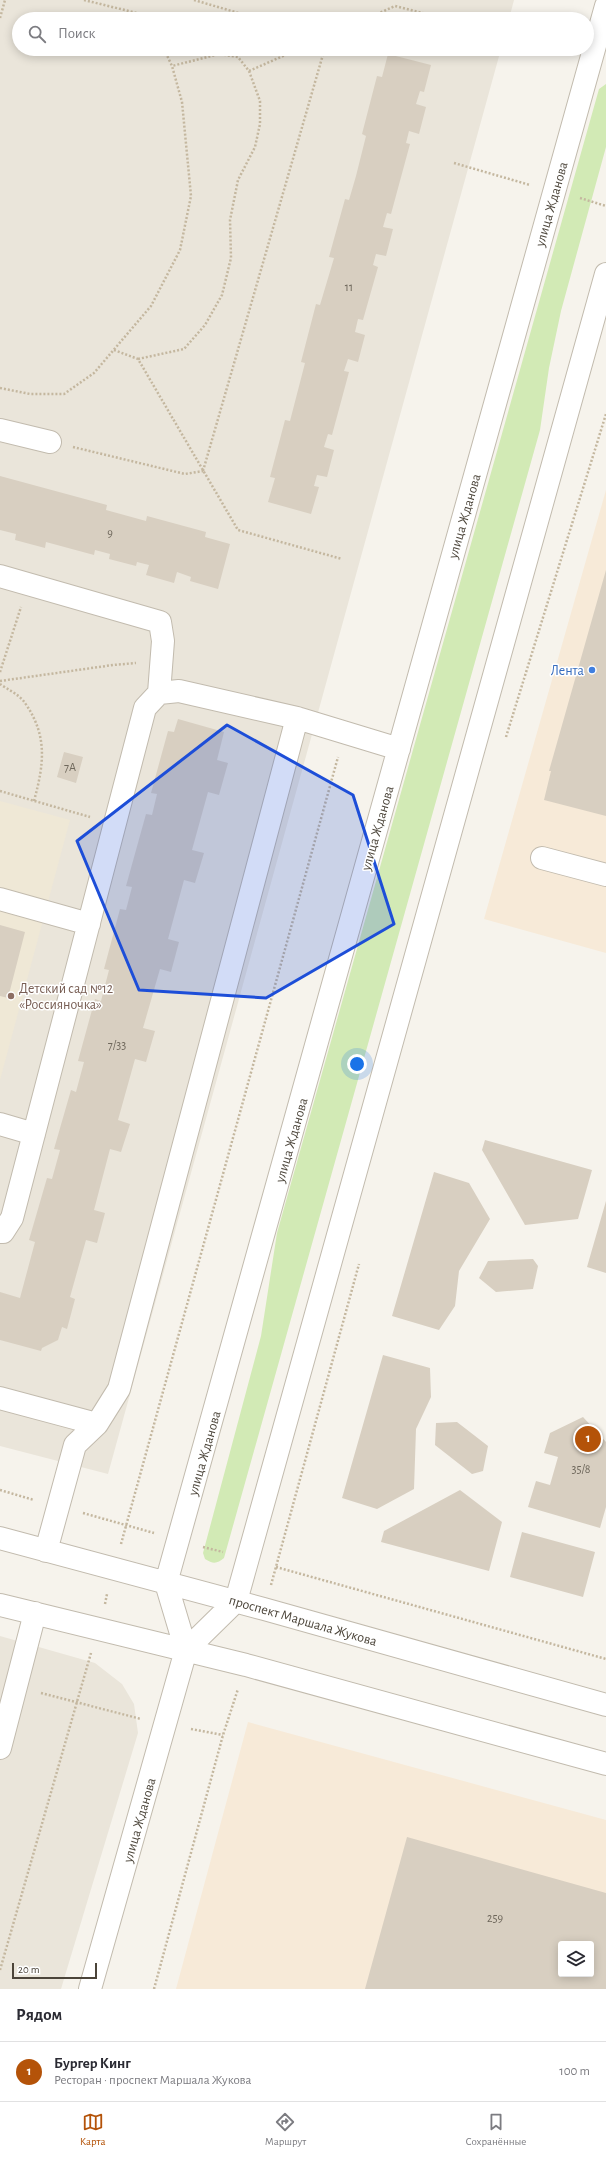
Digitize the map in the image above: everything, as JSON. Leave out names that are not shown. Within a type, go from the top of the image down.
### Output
[{"type":"street","name":"улица Жданова","points":[[166,1583],[180,1540],[399,749],[598,59],[606,6]]},
{"type":"street","points":[[186,1650],[236,1601],[606,274]]},
{"type":"street","points":[[0,430],[50,442]]},
{"type":"street","points":[[0,576],[160,622],[163,641],[159,693],[145,708],[12,1218],[3,1232],[0,1232]]},
{"type":"street","points":[[159,693],[179,691],[297,718],[399,749]]},
{"type":"street","points":[[46,1550],[75,1445],[97,1424],[119,1389],[297,718]]},
{"type":"street","points":[[542,858],[606,875]]},
{"type":"street","points":[[0,899],[89,924]]},
{"type":"street","points":[[0,1124],[34,1134]]},
{"type":"street","points":[[0,1398],[97,1424]]},
{"type":"street","name":"проспект Маршала Жукова","points":[[0,1538],[236,1601],[606,1705]]},
{"type":"street","points":[[166,1583],[186,1650]]},
{"type":"street","points":[[0,1605],[246,1665],[606,1764]]},
{"type":"street","points":[[0,1748],[35,1613]]},
{"type":"street","name":"улица Жданова","points":[[90,1989],[186,1650]]},
{"type":"path","points":[[0,18],[5,0]]},
{"type":"path","points":[[84,0],[133,12]]},
{"type":"path","points":[[194,0],[235,12]]},
{"type":"path","points":[[382,12],[395,6],[419,12]]},
{"type":"path","points":[[0,388],[30,394],[64,394],[94,373],[151,306],[180,250],[191,196],[182,102],[172,66],[167,56]]},
{"type":"path","points":[[172,66],[211,56]]},
{"type":"path","points":[[114,350],[138,359],[184,349],[205,325],[222,295],[232,258],[230,220],[238,180],[255,147],[260,124],[260,101],[249,71],[238,57],[232,56]]},
{"type":"path","points":[[249,71],[283,56]]},
{"type":"path","points":[[203,471],[323,56]]},
{"type":"path","points":[[138,359],[238,530],[342,559]]},
{"type":"path","points":[[505,740],[606,414]]},
{"type":"path","points":[[50,442],[185,474],[203,471]]},
{"type":"path","points":[[0,672],[28,584]]},
{"type":"path","points":[[0,682],[113,665],[162,662]]},
{"type":"path","points":[[0,682],[24,702],[41,737],[42,770],[34,801]]},
{"type":"path","points":[[0,1970],[78,1702],[344,733]]},
{"type":"path","points":[[0,791],[115,824]]},
{"type":"path","points":[[264,1609],[360,1261]]},
{"type":"path","points":[[0,1490],[606,1659]]},
{"type":"path","points":[[154,1989],[223,1735],[246,1665]]},
{"type":"path","points":[[16,1687],[166,1725],[223,1735]]},
{"type":"highlighted area","points":[[227,725],[353,795],[394,924],[266,998],[139,990],[77,841]]},
{"type":"shaded area","points":[[0,0],[514,0],[511,12],[12,12],[12,56],[499,56],[108,1474],[0,1446]]},
{"type":"shaded area","points":[[606,490],[606,953],[484,919]]},
{"type":"shaded area","name":"Детский сад №12 «Россияночка»","points":[[0,801],[70,820],[0,1080]]},
{"type":"shaded area","points":[[0,1636],[95,1663],[122,1684],[134,1704],[138,1733],[61,1989],[0,1989]]},
{"type":"shaded area","points":[[248,1722],[606,1820],[606,1989],[176,1989]]},
{"type":"green space","points":[[606,84],[606,147],[561,311],[549,368],[540,430],[224,1558],[217,1562],[210,1562],[205,1559],[203,1553],[261,1336],[277,1233],[599,89]]},
{"type":"building","points":[[387,56],[396,56],[431,65],[424,92],[420,91],[416,104],[426,107],[419,134],[409,131],[406,143],[410,144],[391,214],[387,213],[383,227],[393,229],[386,256],[376,254],[373,265],[378,267],[363,320],[358,319],[355,332],[365,335],[358,362],[348,359],[344,371],[349,372],[332,435],[328,434],[324,447],[334,450],[327,477],[317,475],[314,486],[319,487],[311,514],[268,502],[275,478],[270,477],[285,420],[290,421],[305,363],[301,362],[316,304],[320,305],[334,258],[329,257],[345,199],[349,200],[356,176],[366,136],[362,134],[377,76],[382,77]]},
{"type":"building","points":[[0,476],[107,505],[106,510],[146,521],[147,516],[206,532],[205,537],[230,544],[218,589],[190,581],[191,577],[177,572],[174,583],[146,575],[149,565],[137,562],[136,566],[109,559],[110,554],[95,550],[94,555],[46,542],[45,548],[15,540],[16,534],[0,530]]},
{"type":"building","name":"Лента","points":[[606,570],[606,816],[544,800],[551,771],[549,771]]},
{"type":"building","points":[[178,719],[224,732],[217,760],[228,763],[219,795],[208,792],[192,850],[204,853],[195,883],[184,880],[168,939],[179,942],[171,972],[160,969],[143,1028],[155,1031],[146,1062],[135,1059],[118,1120],[130,1124],[121,1152],[110,1149],[94,1210],[105,1213],[97,1243],[86,1240],[70,1297],[75,1299],[67,1329],[62,1327],[58,1340],[42,1348],[41,1351],[0,1340],[0,1292],[20,1298],[35,1242],[29,1240],[47,1178],[52,1179],[60,1150],[54,1149],[71,1090],[76,1092],[84,1062],[78,1061],[95,999],[101,1001],[109,970],[104,969],[120,909],[126,910],[132,887],[126,886],[146,814],[152,815],[157,794],[151,793],[168,731],[174,732]]},
{"type":"building","points":[[64,752],[83,757],[76,783],[57,777]]},
{"type":"building","points":[[0,925],[25,932],[8,998],[0,996]]},
{"type":"building","points":[[485,1140],[592,1170],[578,1219],[525,1225],[482,1150]]},
{"type":"building","points":[[434,1172],[469,1183],[490,1219],[459,1271],[455,1306],[439,1330],[392,1316]]},
{"type":"building","points":[[606,1201],[606,1273],[587,1267]]},
{"type":"building","points":[[533,1259],[538,1266],[533,1289],[496,1292],[479,1278],[488,1261]]},
{"type":"building","points":[[383,1355],[430,1368],[431,1397],[416,1429],[414,1489],[377,1509],[342,1498]]},
{"type":"building","points":[[583,1417],[606,1442],[606,1507],[600,1528],[528,1507],[536,1481],[550,1485],[558,1457],[544,1453],[550,1433]]},
{"type":"building","points":[[457,1422],[488,1446],[483,1471],[472,1474],[435,1445],[436,1423]]},
{"type":"building","points":[[460,1490],[502,1522],[489,1571],[381,1542],[384,1531]]},
{"type":"building","points":[[522,1532],[595,1552],[583,1597],[510,1577]]},
{"type":"building","points":[[407,1837],[606,1893],[606,1989],[365,1989]]},
{"type":"place","name":"Лента","points":[[592,670]]},
{"type":"place","name":"Детский сад №12 «Россияночка»","points":[[11,996]]},
{"type":"place","name":"Бургер Кинг","points":[[588,1439]]}]
